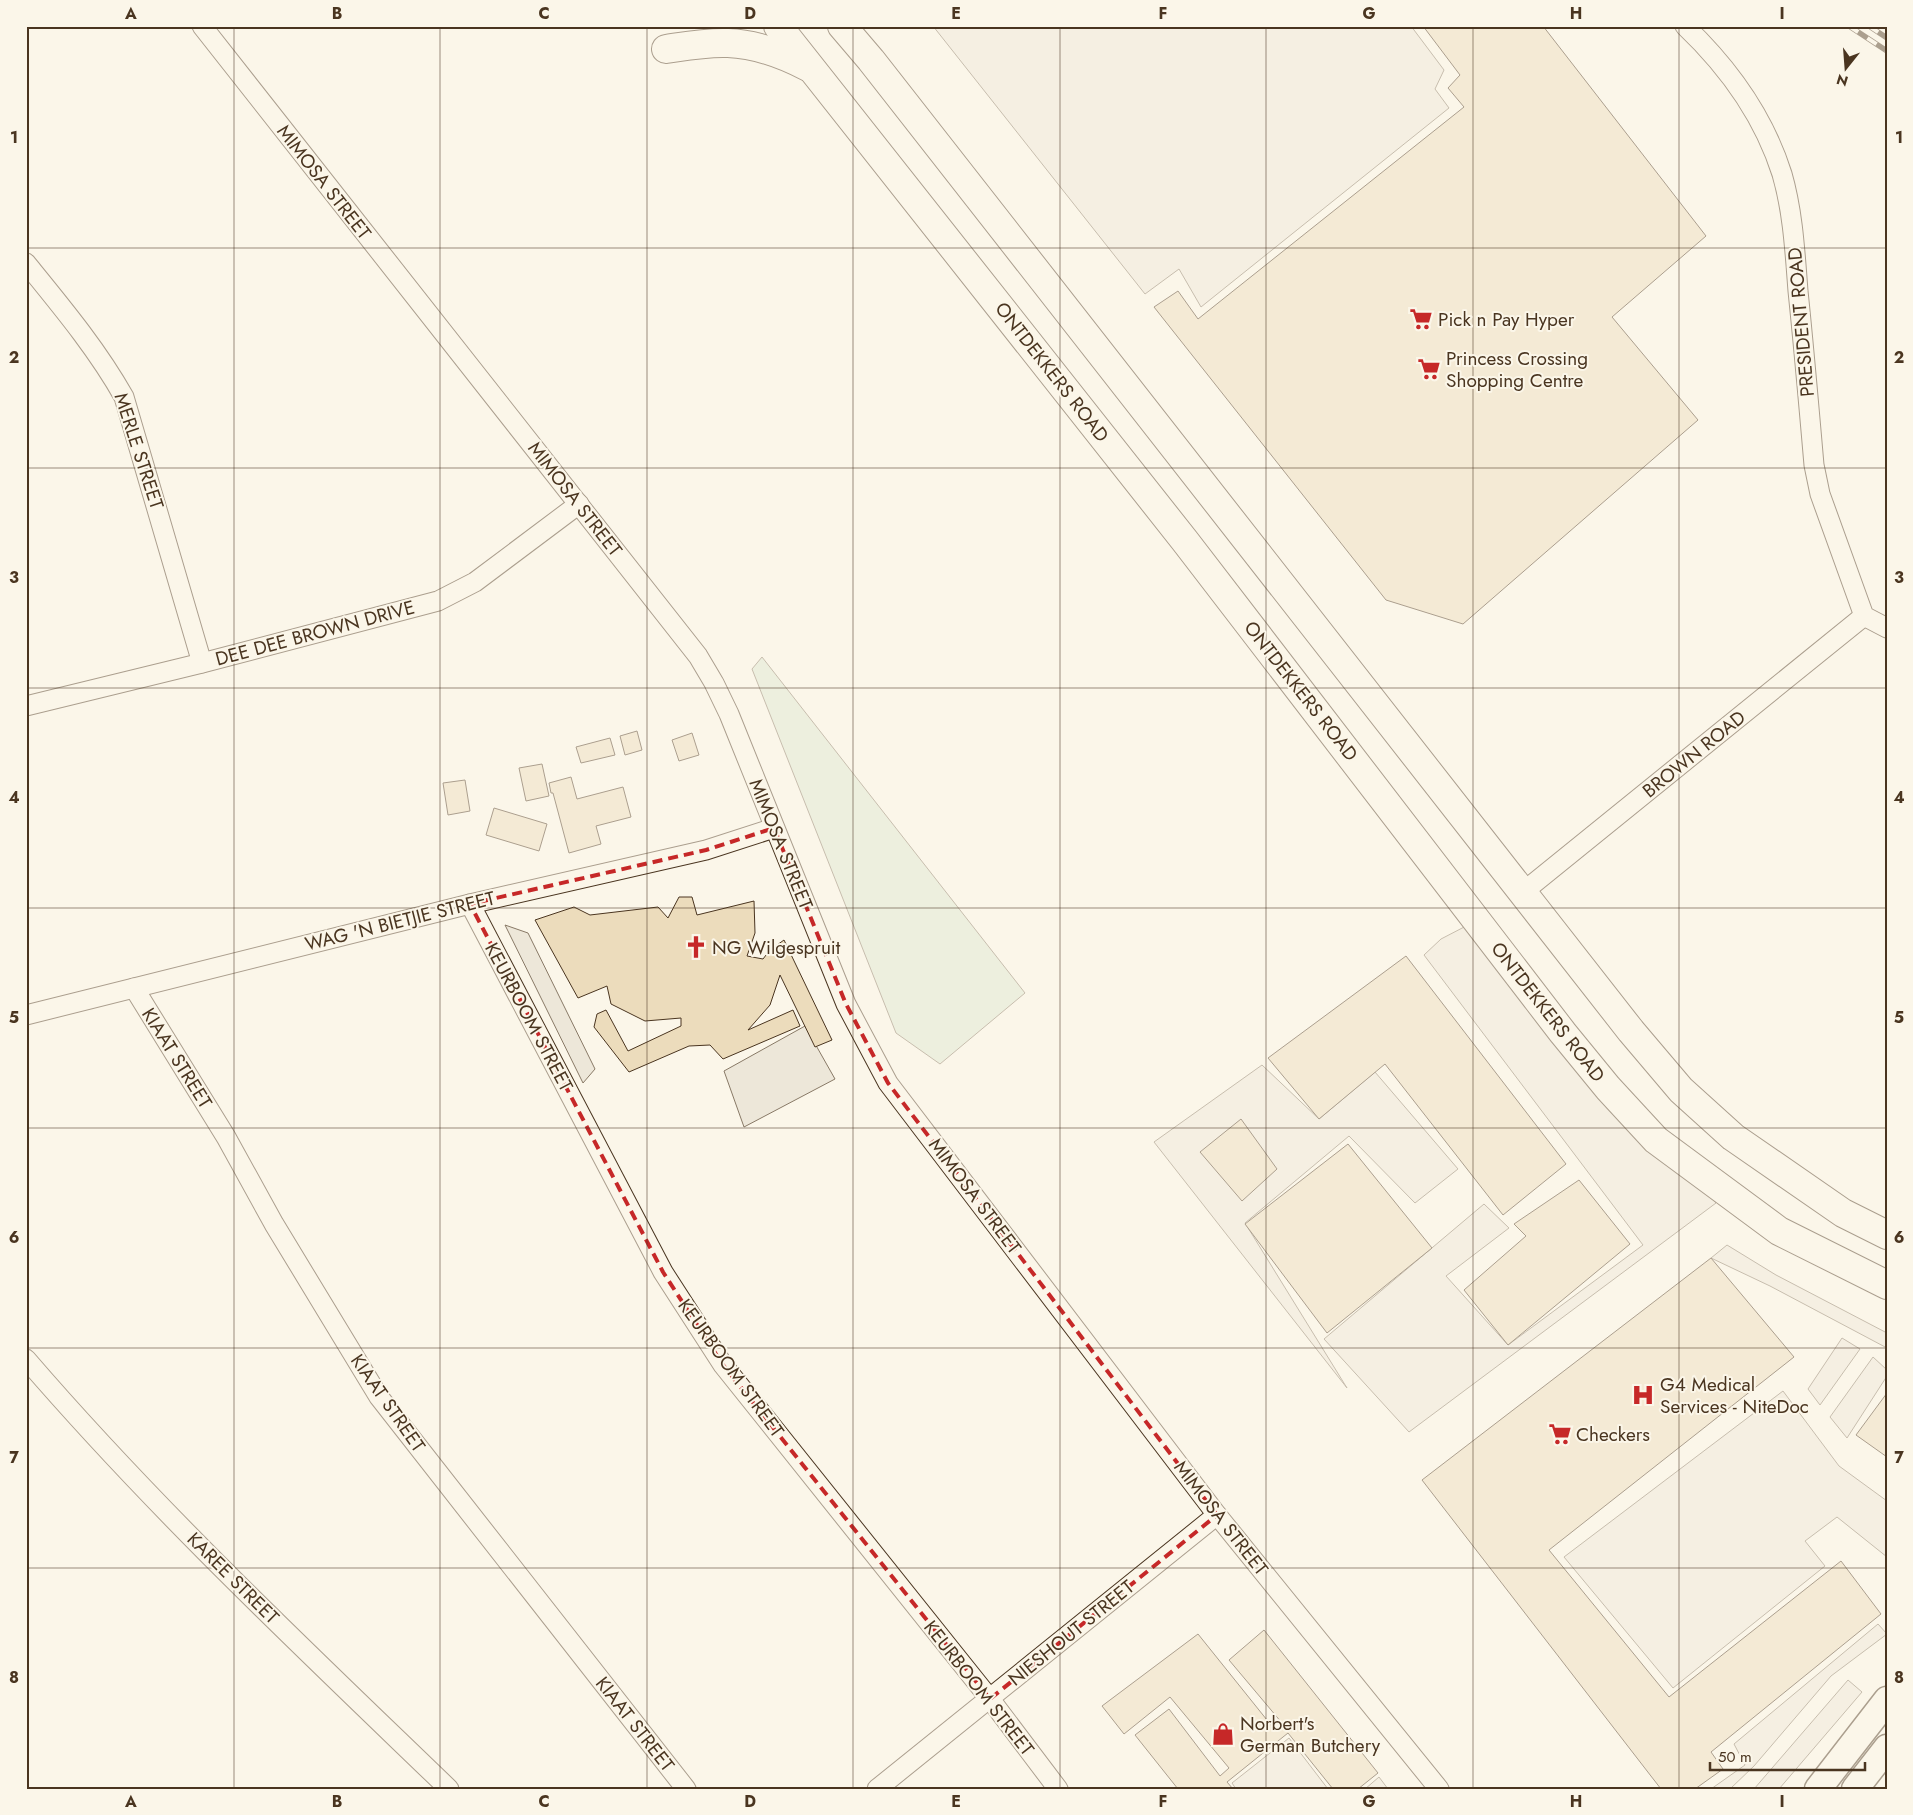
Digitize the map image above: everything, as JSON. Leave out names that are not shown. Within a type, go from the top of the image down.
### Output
[{"type":"main road","name":"ONTDEKKERS ROAD","points":[[778,26],[1185,541],[1563,1033],[1608,1088],[1656,1140],[1778,1231],[1887,1285]]},
{"type":"main road","points":[[842,26],[871,60],[1631,1031],[1681,1090],[1733,1137],[1843,1213],[1887,1235]]},
{"type":"main road","points":[[865,26],[871,60]]},
{"type":"main road","points":[[666,49],[720,43],[745,45],[782,54],[812,69]]},
{"type":"main road","points":[[1818,1789],[1887,1700]]},
{"type":"main road","points":[[1855,1789],[1887,1748]]},
{"type":"street","name":"MIMOSA STREET","points":[[202,26],[698,656],[729,714],[846,1004],[888,1083],[1217,1515],[1438,1789]]},
{"type":"street","name":"PRESIDENT ROAD","points":[[1685,26],[1705,45],[1736,82],[1762,126],[1782,174],[1793,233],[1814,466],[1820,494],[1864,616]]},
{"type":"street","name":"MERLE STREET","points":[[26,263],[83,334],[110,371],[124,397],[202,663]]},
{"type":"street","name":"DEE DEE BROWN DRIVE","points":[[26,706],[202,663],[438,601],[476,582],[578,504]]},
{"type":"street","points":[[1864,616],[1887,628]]},
{"type":"street","name":"BROWN ROAD","points":[[1523,892],[1864,616]]},
{"type":"street","name":"WAG 'N BIETJIE STREET","points":[[26,1015],[470,904],[706,850],[774,828]]},
{"type":"street","name":"KEURBOOM STREET","points":[[470,904],[663,1272],[724,1365],[990,1699],[1058,1789]]},
{"type":"street","name":"KIAAT STREET","points":[[134,988],[226,1137],[274,1224],[379,1397],[686,1789]]},
{"type":"street","name":"KAREE STREET","points":[[26,1359],[70,1410],[236,1583],[449,1789]]},
{"type":"street","name":"NIESHOUT STREET","points":[[877,1789],[1217,1515]]},
{"type":"highlighted area","points":[[774,828],[846,1004],[888,1083],[1217,1515],[990,1699],[723,1365],[663,1272],[470,904],[706,850]]},
{"type":"green space","points":[[762,657],[1025,993],[940,1064],[896,1033],[752,669]]},
{"type":"shaded area","points":[[933,26],[1411,26],[1444,70],[1435,89],[1449,108],[1201,307],[1179,269],[1145,294]]},
{"type":"shaded area","points":[[505,925],[528,933],[595,1069],[583,1083]]},
{"type":"shaded area","points":[[1468,925],[1716,1203],[1409,1432],[1324,1339],[1484,1204],[1509,1228],[1446,1276],[1508,1345],[1643,1245],[1424,955],[1441,939]]},
{"type":"shaded area","points":[[805,1026],[835,1079],[744,1127],[724,1071]]},
{"type":"shaded area","points":[[1262,1065],[1319,1119],[1375,1072],[1458,1169],[1415,1203],[1349,1136],[1245,1223],[1347,1388],[1154,1142]]},
{"type":"shaded area","points":[[1727,1245],[1776,1275],[1887,1333],[1887,1348],[1770,1286],[1711,1258]]},
{"type":"shaded area","points":[[1842,1338],[1860,1349],[1820,1405],[1808,1389]]},
{"type":"shaded area","points":[[1873,1357],[1887,1370],[1887,1376],[1847,1438],[1830,1417]]},
{"type":"shaded area","points":[[1783,1391],[1839,1466],[1887,1501],[1887,1557],[1837,1517],[1805,1541],[1825,1566],[1673,1688],[1564,1557]]},
{"type":"shaded area","points":[[1878,1624],[1887,1634],[1831,1676],[1754,1766],[1730,1789],[1711,1789],[1745,1765],[1734,1744]]},
{"type":"shaded area","points":[[1848,1680],[1862,1692],[1779,1789],[1754,1789]]},
{"type":"shaded area","points":[[1289,1738],[1328,1789],[1236,1789],[1232,1783]]},
{"type":"shaded area","points":[[1379,1777],[1388,1789],[1365,1789]]},
{"type":"building","name":"Princess Crossing Shopping Centre","points":[[1423,26],[1543,26],[1706,236],[1612,317],[1698,420],[1463,624],[1386,600],[1154,307],[1178,291],[1198,319],[1464,107],[1448,88],[1460,75]]},
{"type":"building","points":[[637,731],[642,750],[625,755],[620,736]]},
{"type":"building","points":[[692,733],[699,755],[679,761],[672,740]]},
{"type":"building","points":[[610,738],[615,755],[581,763],[576,747]]},
{"type":"building","points":[[542,764],[549,796],[526,801],[519,768]]},
{"type":"building","points":[[571,777],[577,799],[623,787],[631,817],[596,826],[601,844],[569,853],[549,783]]},
{"type":"building","points":[[465,780],[470,811],[448,815],[443,783]]},
{"type":"building","points":[[494,808],[547,824],[539,851],[486,835]]},
{"type":"building","points":[[679,897],[692,897],[697,915],[754,901],[755,933],[747,956],[763,959],[770,950],[784,940],[832,1040],[815,1047],[780,975],[770,1005],[748,1030],[793,1010],[800,1026],[723,1059],[710,1045],[689,1046],[629,1072],[594,1027],[597,1014],[606,1010],[628,1051],[681,1026],[681,1018],[645,1021],[611,1004],[607,986],[578,998],[535,920],[574,907],[590,915],[658,907],[668,918]]},
{"type":"building","points":[[1406,956],[1566,1164],[1503,1215],[1385,1064],[1319,1119],[1268,1058]]},
{"type":"building","points":[[1241,1119],[1277,1169],[1242,1201],[1200,1152]]},
{"type":"building","points":[[1348,1144],[1432,1248],[1327,1333],[1245,1224]]},
{"type":"building","points":[[1579,1180],[1630,1244],[1508,1345],[1464,1290],[1526,1236],[1514,1224]]},
{"type":"building","points":[[1711,1258],[1794,1357],[1549,1550],[1669,1697],[1841,1561],[1881,1614],[1711,1752],[1723,1769],[1695,1789],[1661,1789],[1422,1480]]},
{"type":"building","points":[[1887,1393],[1887,1457],[1856,1435]]},
{"type":"building","points":[[1264,1630],[1378,1773],[1358,1789],[1333,1789],[1288,1733],[1227,1782],[1233,1789],[1178,1789],[1135,1735],[1169,1709],[1220,1776],[1229,1768],[1170,1697],[1124,1734],[1102,1706],[1198,1634],[1275,1730],[1282,1723],[1229,1660]]},
{"type":"railway","points":[[1849,26],[1887,51]]},
{"type":"railway","points":[[1869,26],[1887,38]]},
{"type":"place","name":"Pick n Pay Hyper","points":[[1421,319]]},
{"type":"place","name":"Princess Crossing Shopping Centre","points":[[1429,369]]},
{"type":"place","name":"NG Wilgespruit","points":[[696,947]]},
{"type":"place","name":"G4 Medical Services - NiteDoc","points":[[1643,1395]]},
{"type":"place","name":"Checkers","points":[[1560,1434]]},
{"type":"place","name":"Norbert's German Butchery","points":[[1223,1734]]}]
